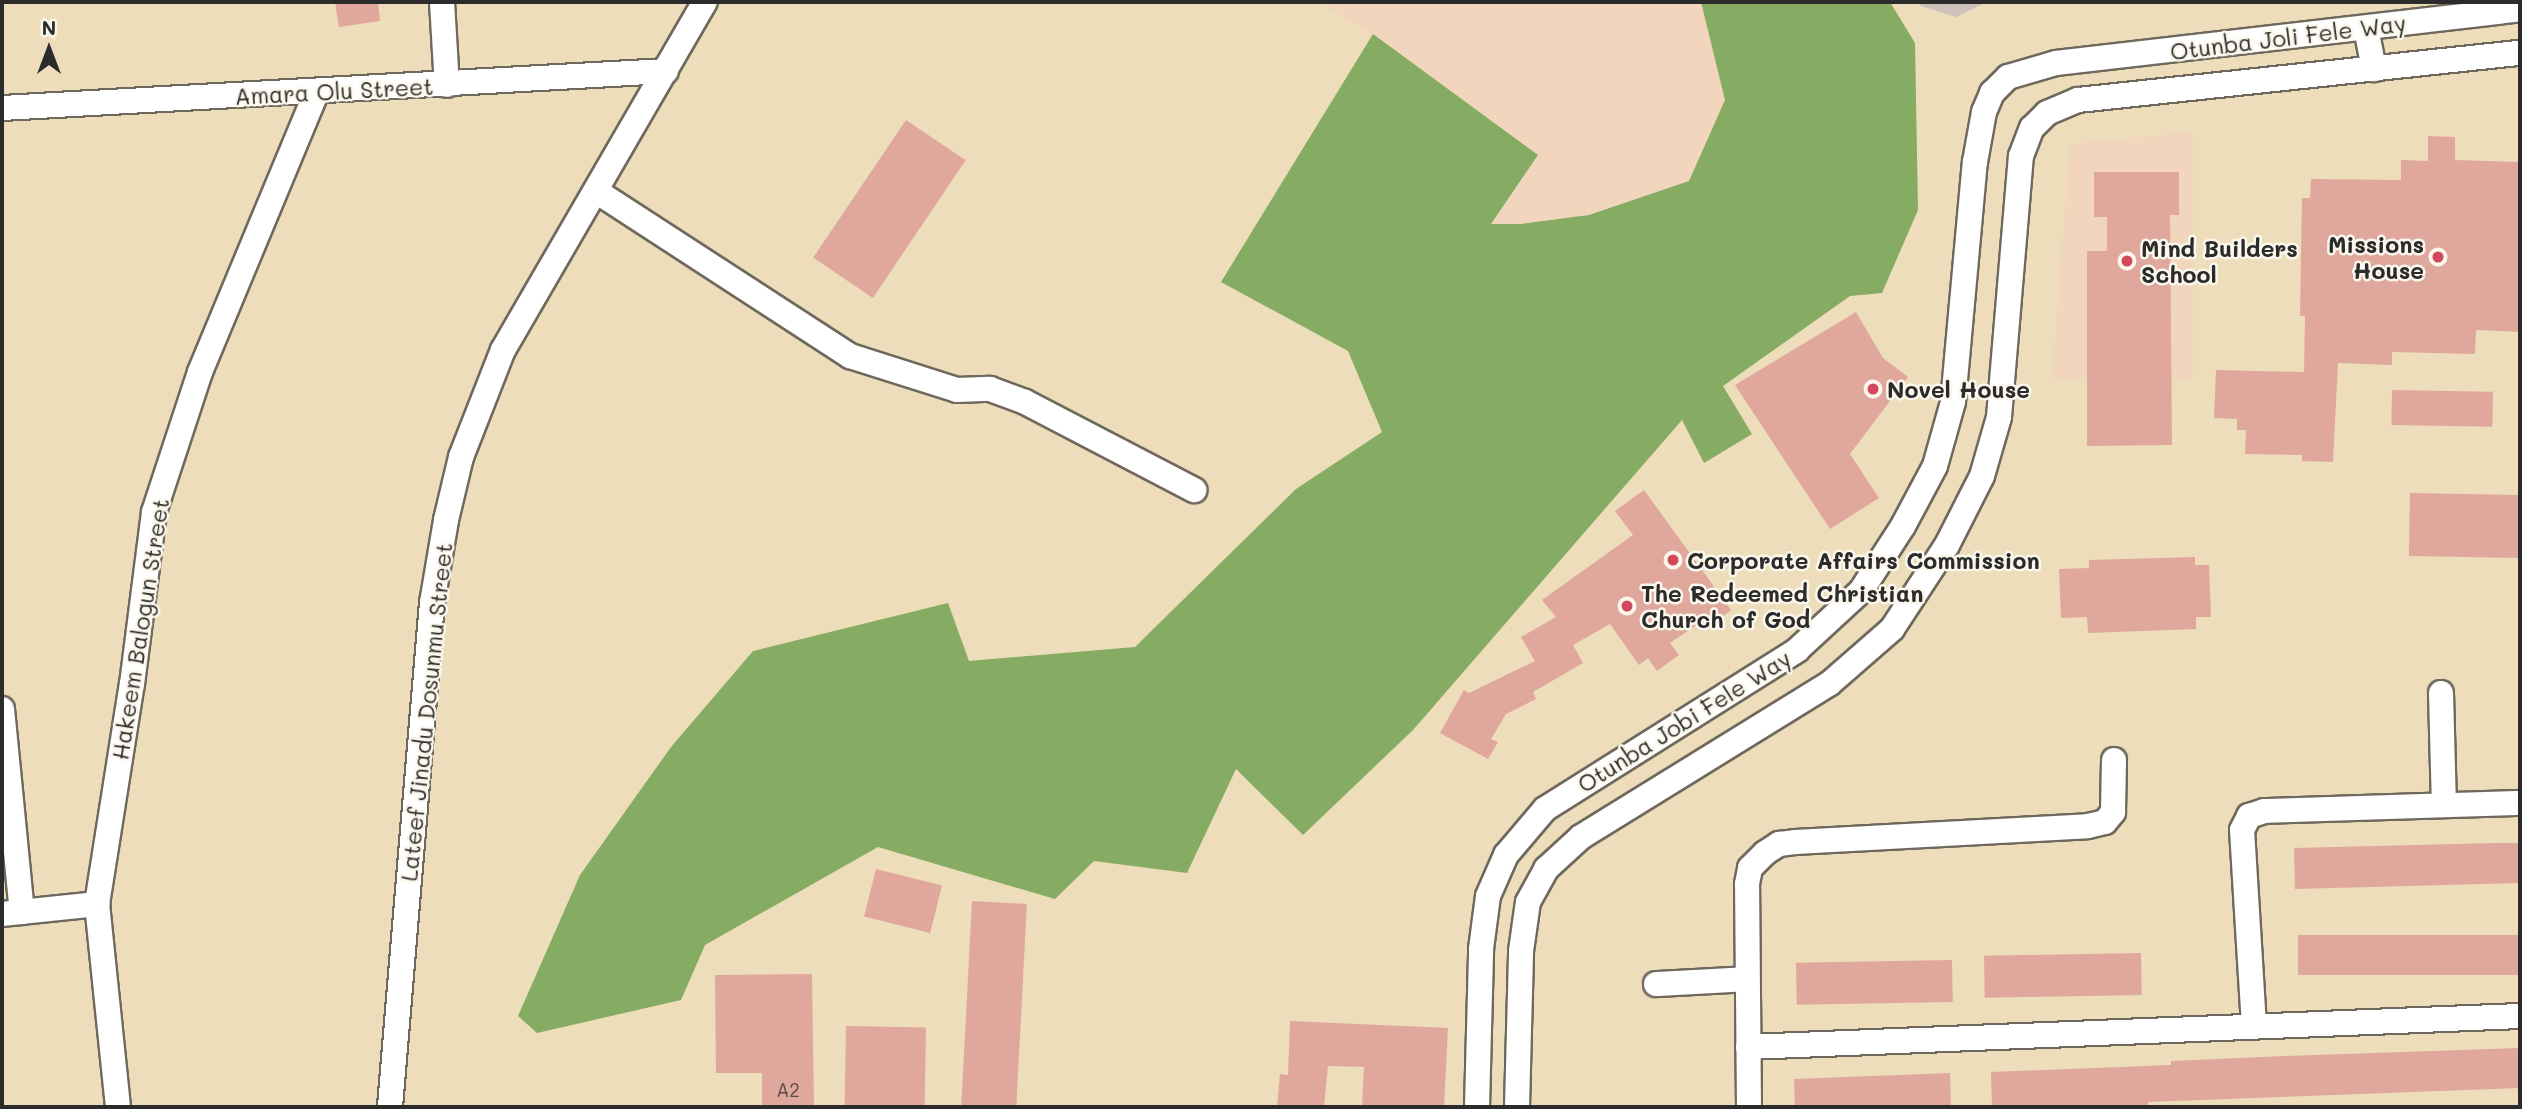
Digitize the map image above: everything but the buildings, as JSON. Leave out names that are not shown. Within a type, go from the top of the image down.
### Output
[{"type":"street","points":[[442,2],[447,85]]},
{"type":"street","name":"Lateef Jinadu Dosunmu Street","points":[[390,1107],[432,603],[446,520],[461,457],[503,350],[705,2]]},
{"type":"street","name":"Otunba Joli Fele Way","points":[[2056,63],[2520,9]]},
{"type":"street","points":[[2366,28],[2374,69]]},
{"type":"street","name":"Otunba Joli Fele Way","points":[[2078,100],[2520,53]]},
{"type":"street","name":"Otunba Jobi Fele Way","points":[[1477,1107],[1481,949],[1488,896],[1506,855],[1545,808],[1797,650],[1861,591],[1903,526],[1935,466],[1953,402],[1969,217],[1984,112],[1992,93],[2008,77],[2056,63]]},
{"type":"street","name":"Amara Olu Street","points":[[2,108],[316,93],[666,71]]},
{"type":"street","name":"Hakeem Balogun Street","points":[[118,1107],[97,904],[132,684],[154,512],[200,372],[316,93]]},
{"type":"street","name":"Otunba Jobi Fele Way","points":[[1517,1107],[1521,951],[1528,902],[1546,869],[1581,837],[1829,684],[1892,629],[1947,545],[1982,476],[1999,417],[2021,156],[2032,128],[2047,113],[2078,100]]},
{"type":"street","points":[[596,191],[850,356],[957,390],[990,389],[1025,402],[1194,490]]},
{"type":"street","points":[[2441,693],[2444,804]]},
{"type":"street","points":[[2,709],[12,913],[97,904]]},
{"type":"street","points":[[1749,1107],[1747,884],[1750,868],[1765,853],[1779,844],[1795,842],[2105,822],[2113,812],[2114,760]]},
{"type":"street","points":[[2254,1026],[2242,830],[2249,816],[2264,811],[2520,803]]},
{"type":"street","points":[[1656,984],[1747,979]]},
{"type":"street","points":[[1748,1047],[2520,1016]]},
{"type":"street","points":[[1480,1034],[1520,1034]]},
{"type":"shaded area","points":[[1317,2],[1701,2],[1725,100],[1689,181],[1589,215],[1521,224],[1490,224],[1538,155],[1373,34]]},
{"type":"shaded area","points":[[1918,2],[1987,2],[1956,17],[1921,6]]},
{"type":"shaded area","name":"Mind Builders School","points":[[2193,132],[2193,378],[2052,378],[2070,144]]},
{"type":"green space","points":[[1701,2],[1890,2],[1915,43],[1918,210],[1882,293],[1850,296],[1723,386],[1752,434],[1704,463],[1682,420],[1413,730],[1303,835],[1236,769],[1187,873],[1094,861],[1055,899],[878,847],[705,945],[681,1000],[537,1033],[518,1016],[580,875],[671,747],[753,651],[948,603],[969,661],[1135,647],[1296,489],[1382,432],[1348,351],[1221,282],[1373,34],[1538,155],[1491,224],[1521,224],[1589,215],[1689,181],[1725,100]]},
{"type":"place","name":"Missions House","points":[[2438,257]]},
{"type":"place","name":"Mind Builders School","points":[[2127,261]]},
{"type":"place","name":"Novel House","points":[[1873,389]]},
{"type":"place","name":"Corporate Affairs Commission","points":[[1673,560]]},
{"type":"place","name":"The Redeemed Christian Church of God","points":[[1627,606]]}]
